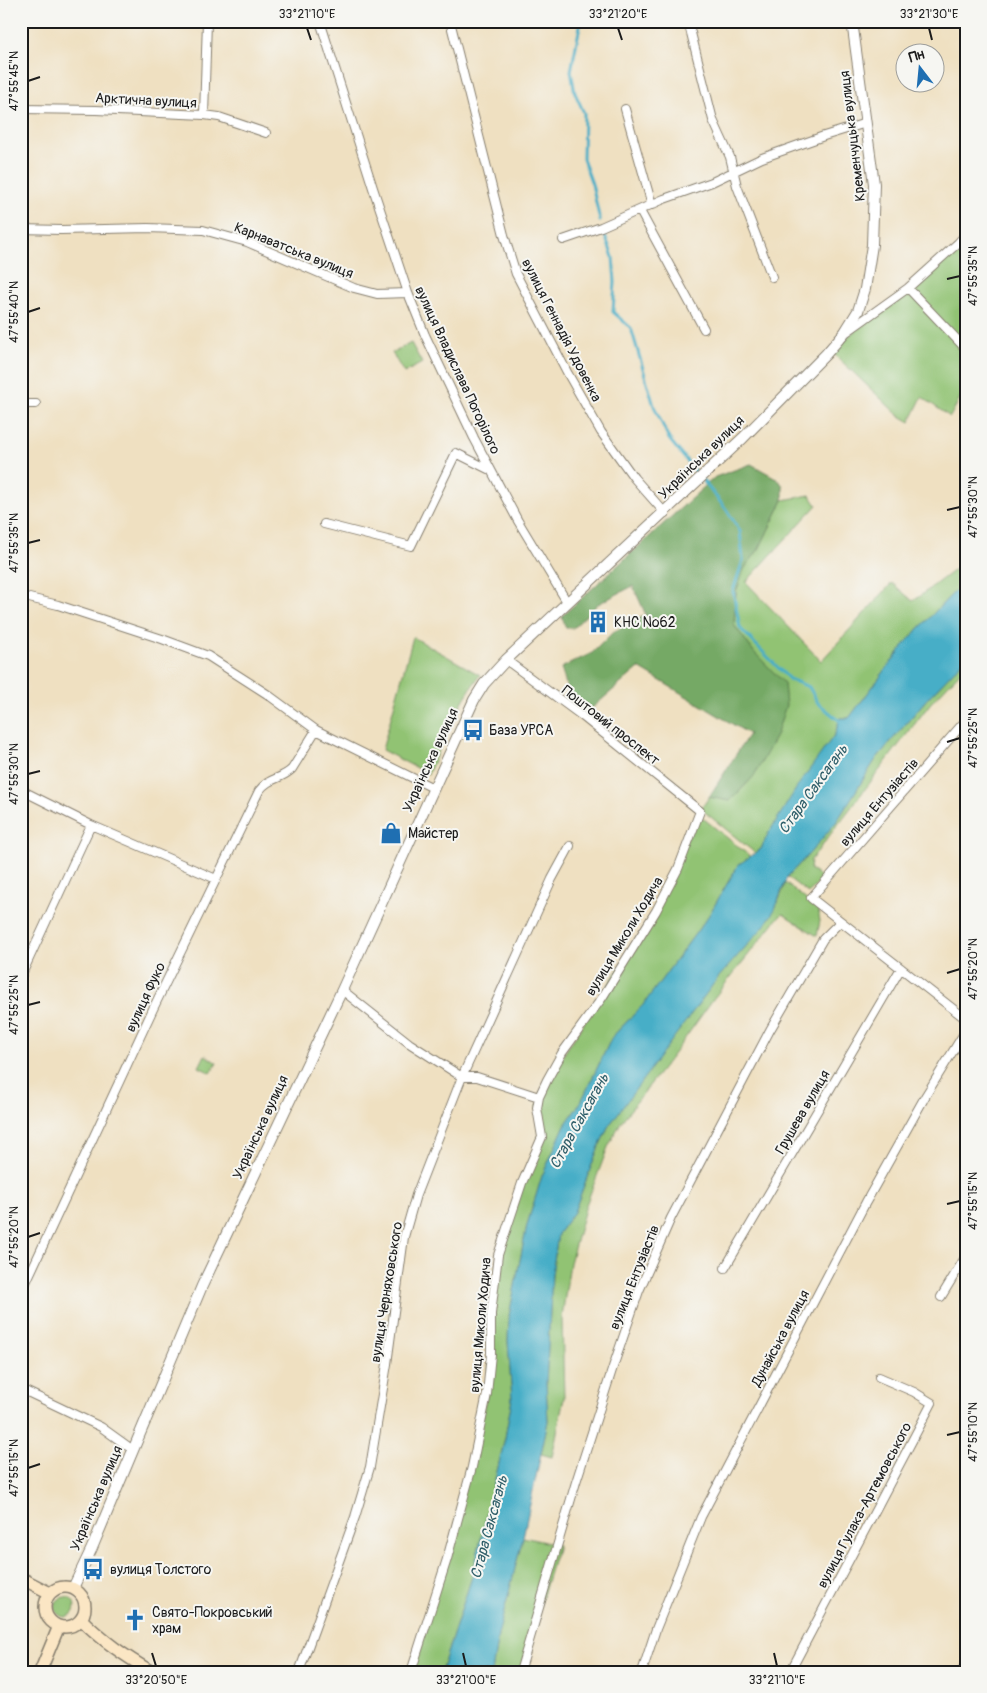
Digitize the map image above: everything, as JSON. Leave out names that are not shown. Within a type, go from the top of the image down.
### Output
[{"type":"main road","points":[[21,1578],[50,1593]]},
{"type":"main road","points":[[61,1587],[73,1588],[85,1602],[85,1611],[78,1623],[69,1627],[59,1626],[50,1621],[45,1612],[45,1602],[50,1593],[61,1587]]},
{"type":"main road","points":[[81,1619],[102,1640],[124,1656],[152,1672]]},
{"type":"main road","points":[[40,1672],[59,1626]]},
{"type":"street","points":[[204,115],[207,21]]},
{"type":"street","name":"вулиця Владислава Погорілого","points":[[320,21],[408,293],[425,335],[490,470],[518,522],[567,602]]},
{"type":"street","name":"вулиця Геннадія Удовенка","points":[[450,21],[504,235],[516,274],[568,374],[601,432],[634,478],[665,513]]},
{"type":"street","points":[[688,21],[713,120],[730,157],[737,186],[772,276]]},
{"type":"street","name":"Кременчуцька вулиця","points":[[845,332],[858,310],[865,289],[872,245],[874,184],[852,21]]},
{"type":"street","name":"Арктична вулиця","points":[[21,109],[204,115],[219,117],[266,133]]},
{"type":"street","points":[[625,109],[652,206]]},
{"type":"street","points":[[563,240],[601,227],[652,206],[664,199],[712,182],[762,158],[824,136],[866,124]]},
{"type":"street","points":[[640,211],[704,329]]},
{"type":"street","name":"Карнаватська вулиця","points":[[21,229],[148,228],[203,230],[247,242],[354,288],[378,294],[408,293]]},
{"type":"street","name":"Українська вулиця","points":[[73,1588],[92,1548],[202,1286],[342,990],[474,700],[484,684],[506,660],[567,602],[713,468],[814,367],[845,332],[908,288],[966,234]]},
{"type":"street","points":[[908,288],[966,349]]},
{"type":"street","points":[[21,404],[36,404]]},
{"type":"street","points":[[324,524],[411,546],[456,453],[490,470]]},
{"type":"street","points":[[21,596],[58,605],[208,656],[316,730],[434,788]]},
{"type":"street","name":"Поштовий проспект","points":[[506,660],[582,716],[700,811]]},
{"type":"street","name":"вулиця Ентузіастів","points":[[520,1672],[582,1465],[639,1291],[671,1218],[770,1030],[823,939],[840,922],[810,898],[966,720]]},
{"type":"street","name":"вулиця Фуко","points":[[21,1293],[259,791],[266,782],[286,774],[292,769],[316,730]]},
{"type":"street","points":[[21,790],[90,825],[216,879]]},
{"type":"street","name":"вулиця Миколи Ходича","points":[[411,1672],[447,1559],[472,1467],[487,1394],[491,1354],[491,1314],[498,1255],[522,1183],[542,1137],[537,1108],[539,1097],[546,1080],[562,1053],[602,998],[656,911],[678,869],[700,811]]},
{"type":"street","points":[[21,976],[90,825]]},
{"type":"street","name":"вулиця Черняховського","points":[[299,1672],[355,1517],[370,1467],[388,1364],[404,1237],[416,1195],[462,1078],[548,888],[570,846]]},
{"type":"street","points":[[840,922],[966,1019]]},
{"type":"street","name":"Грушева вулиця","points":[[725,1268],[901,968]]},
{"type":"street","points":[[342,990],[409,1043],[462,1078],[477,1076],[539,1097]]},
{"type":"street","name":"Дунайська вулиця","points":[[642,1672],[656,1629],[701,1517],[866,1202],[926,1095],[966,1030]]},
{"type":"street","points":[[941,1297],[966,1256]]},
{"type":"street","name":"вулиця Гулака-Артемовського","points":[[790,1672],[932,1403],[914,1392],[879,1377]]},
{"type":"street","points":[[21,1389],[101,1427],[133,1450]]},
{"type":"street","points":[[961,1672],[966,1663]]},
{"type":"green space","points":[[966,239],[966,387],[950,417],[922,397],[910,422],[898,415],[834,354],[849,335],[907,295],[938,268]]},
{"type":"green space","points":[[411,343],[422,363],[404,373],[392,353]]},
{"type":"green space","points":[[751,464],[778,479],[783,486],[783,500],[759,549],[744,569],[736,592],[734,625],[754,652],[784,683],[786,705],[776,736],[754,776],[730,801],[709,797],[749,734],[639,668],[586,713],[570,698],[561,668],[592,653],[613,632],[646,615],[633,586],[598,604],[573,628],[565,627],[562,616],[715,477]]},
{"type":"green space","points":[[810,495],[817,505],[746,582],[821,661],[892,583],[913,601],[966,561],[966,582],[909,639],[849,718],[840,718],[835,734],[800,784],[768,834],[761,849],[755,853],[701,809],[709,797],[730,801],[754,776],[754,652],[734,625],[736,592],[744,569],[759,549],[783,500]]},
{"type":"green space","points":[[413,637],[480,675],[458,711],[428,774],[382,750]]},
{"type":"green space","points":[[966,658],[966,666],[930,704],[811,860],[810,869],[823,879],[808,893],[787,877],[837,821],[876,759],[926,700]]},
{"type":"green space","points":[[698,814],[751,857],[738,865],[709,915],[643,1005],[612,1037],[581,1102],[565,1125],[542,1176],[527,1225],[509,1316],[508,1341],[512,1399],[505,1438],[472,1577],[441,1672],[411,1672],[447,1559],[487,1394],[498,1255],[541,1137],[537,1108],[547,1080],[656,911]]},
{"type":"green space","points":[[785,883],[818,909],[820,921],[817,936],[783,914],[777,919],[714,998],[621,1122],[608,1147],[586,1205],[570,1263],[562,1317],[564,1398],[552,1457],[541,1454],[548,1421],[546,1383],[552,1274],[558,1234],[574,1212],[608,1127],[717,979],[765,923],[780,898]]},
{"type":"green space","points":[[205,1055],[217,1063],[211,1073],[199,1067]]},
{"type":"green space","points":[[523,1537],[558,1545],[520,1672],[492,1672],[498,1635]]},
{"type":"green space","points":[[65,1597],[72,1600],[75,1607],[72,1614],[65,1617],[58,1614],[55,1607],[58,1600]]},
{"type":"water","name":"Стара Саксагань","points":[[966,582],[966,658],[926,700],[876,759],[837,821],[787,877],[775,909],[765,925],[717,979],[608,1127],[574,1212],[558,1234],[552,1274],[546,1383],[548,1421],[523,1537],[498,1635],[492,1672],[441,1672],[472,1577],[505,1438],[512,1399],[508,1341],[509,1316],[527,1225],[542,1176],[565,1125],[581,1102],[612,1037],[643,1005],[709,915],[738,865],[761,849],[768,834],[799,784],[835,734],[840,718],[849,718],[909,639]]},
{"type":"waterway","points":[[581,21],[571,71],[575,93],[584,113],[583,159],[592,184],[600,221]]},
{"type":"waterway","points":[[603,230],[613,257],[615,282],[613,312],[631,328],[654,406],[669,439],[726,509],[740,531],[743,560],[733,591],[740,628],[789,679],[809,687],[818,703],[841,722]]},
{"type":"place","name":"КНС №62","points":[[598,622]]},
{"type":"place","name":"База УРСА","points":[[473,730]]},
{"type":"place","name":"Майстер","points":[[391,833]]},
{"type":"place","name":"вулиця Толстого","points":[[93,1569]]},
{"type":"place","name":"Свято-Покровський храм","points":[[135,1620]]}]
